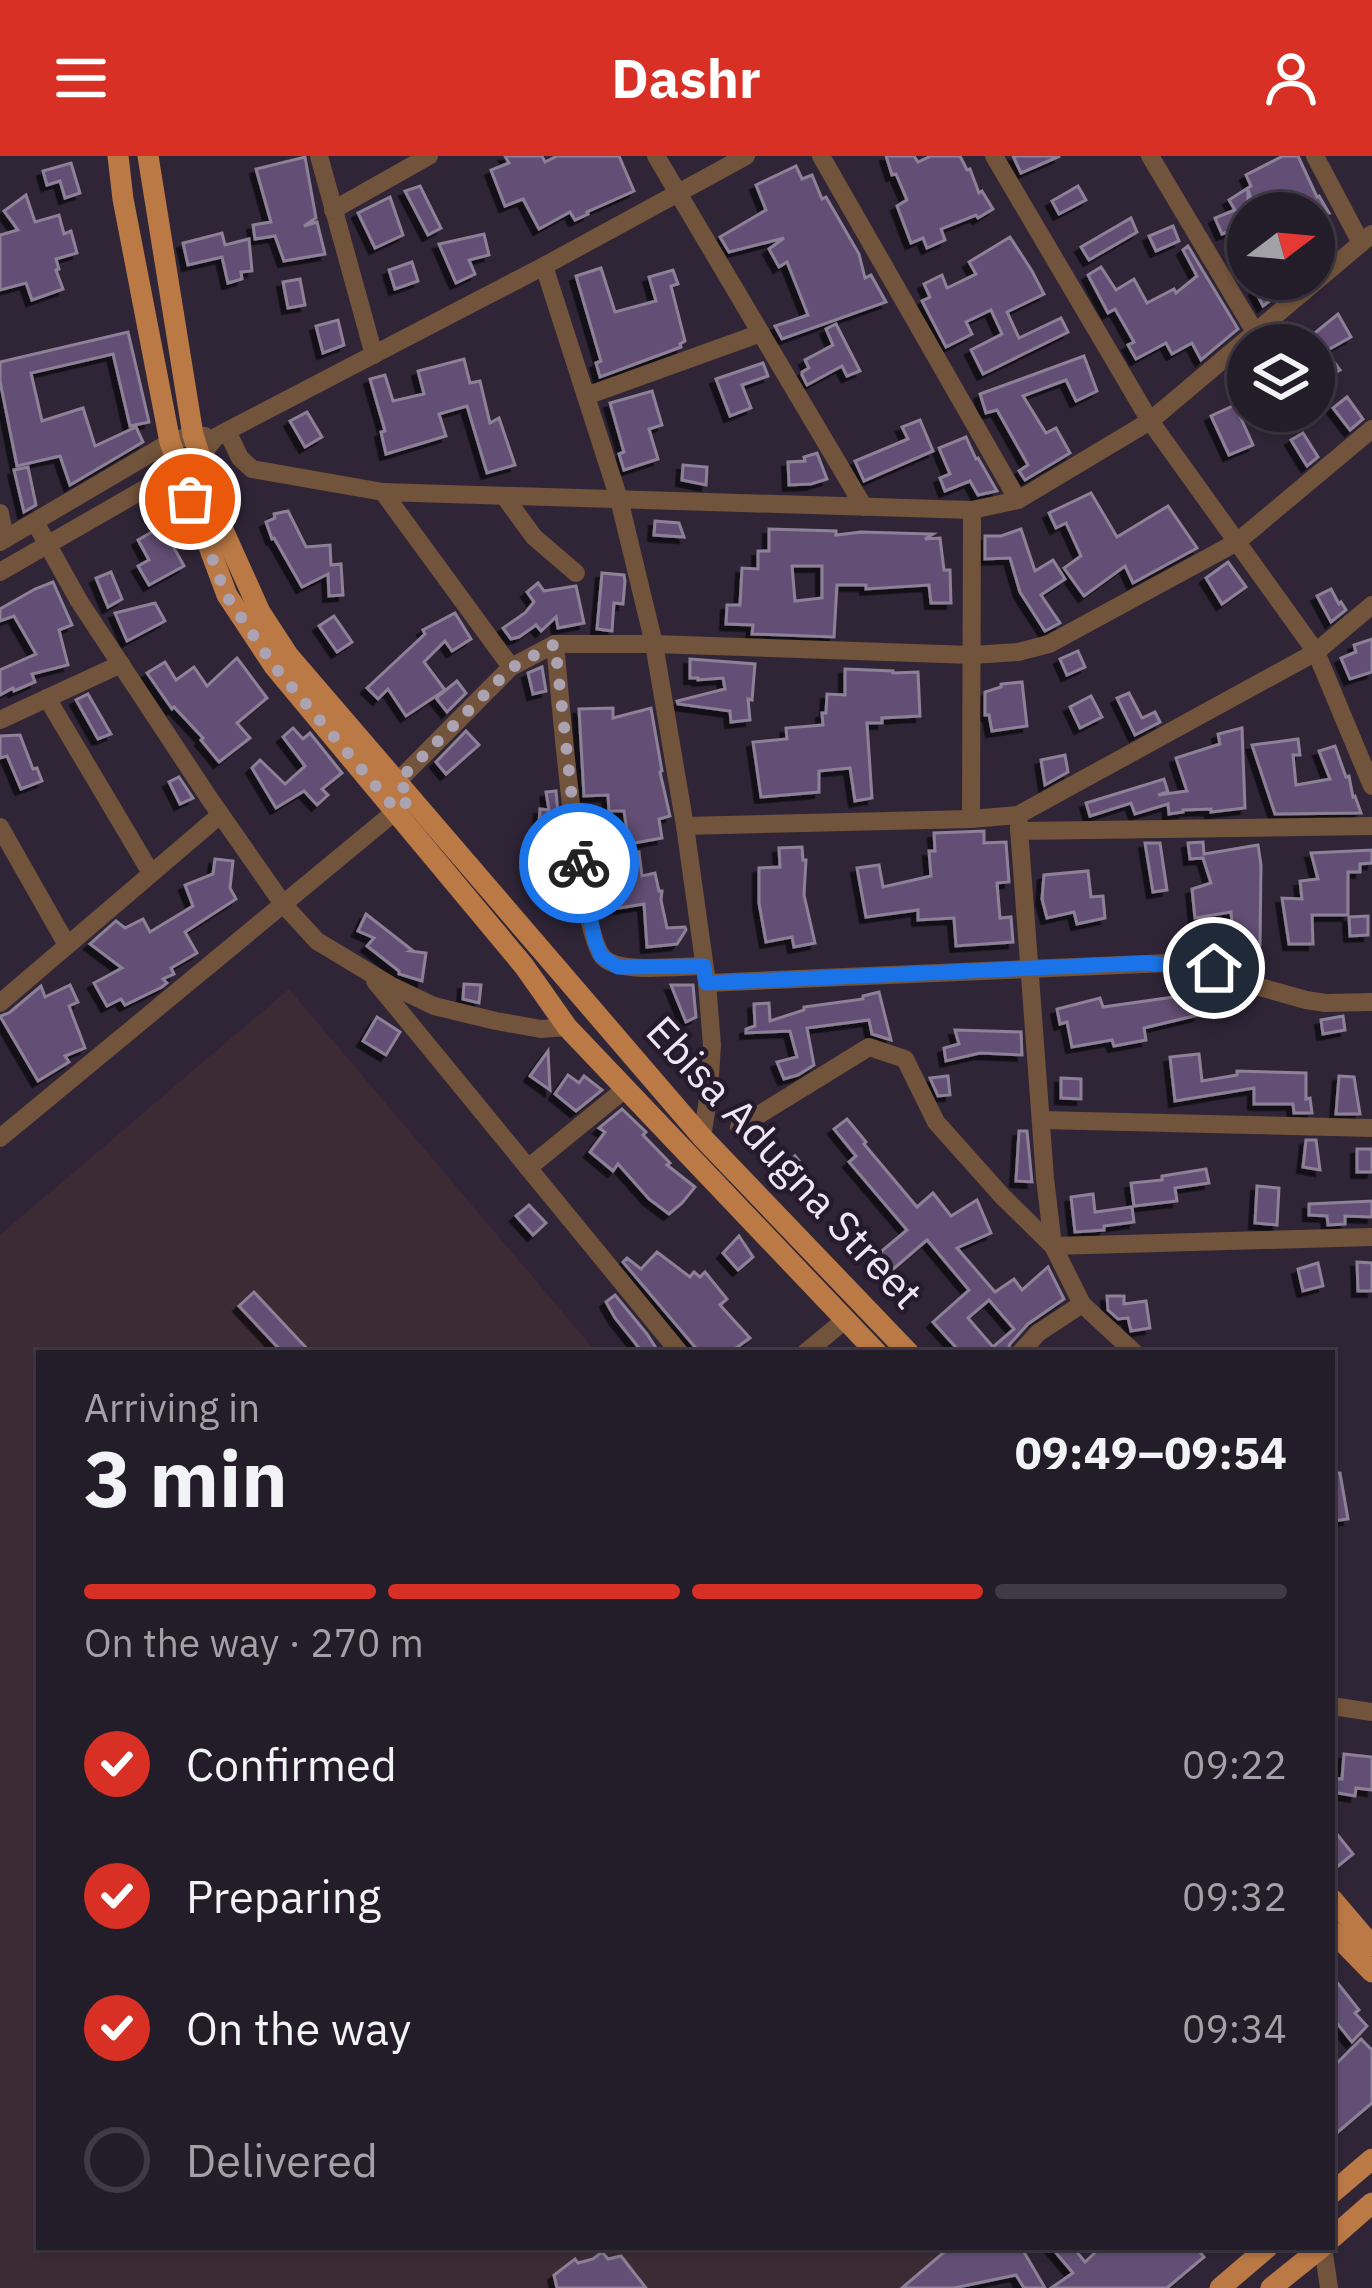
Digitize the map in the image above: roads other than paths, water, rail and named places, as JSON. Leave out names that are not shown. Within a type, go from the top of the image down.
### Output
[{"type":"main road","name":"Ebisa Adugna Street","points":[[118,156],[170,442],[226,595],[274,666],[402,797],[568,1027],[874,1350]]},
{"type":"main road","name":"Ebisa Adugna Street","points":[[148,156],[224,532],[260,611],[288,655],[402,797],[701,1138],[906,1350]]},
{"type":"main road","points":[[1335,1903],[1372,1946]]},
{"type":"main road","points":[[1335,1934],[1372,1972]]},
{"type":"main road","points":[[1335,2190],[1372,2159]]},
{"type":"main road","points":[[1335,2235],[1372,2203]]},
{"type":"main road","points":[[1220,2288],[1264,2250]]},
{"type":"main road","points":[[1271,2288],[1319,2250]]},
{"type":"street","points":[[319,156],[374,355]]},
{"type":"street","points":[[333,210],[429,156]]},
{"type":"street","points":[[656,156],[864,507]]},
{"type":"street","points":[[0,572],[179,469],[209,440],[746,156]]},
{"type":"street","points":[[821,156],[1018,500]]},
{"type":"street","points":[[994,156],[1150,421],[1316,652],[1372,786]]},
{"type":"street","points":[[1150,156],[1250,324]]},
{"type":"street","points":[[1265,324],[1366,239],[1315,156]]},
{"type":"street","points":[[544,266],[619,500],[654,644],[686,826],[712,1045],[701,1138]]},
{"type":"street","points":[[586,396],[761,333]]},
{"type":"street","points":[[0,513],[3,541],[170,442],[209,440],[252,469],[383,492],[972,510],[1018,500],[1150,421],[1227,356]]},
{"type":"street","points":[[0,1138],[284,904],[402,797],[511,668],[555,644],[972,655],[1049,644],[1237,542],[1372,429]]},
{"type":"street","points":[[383,492],[511,668]]},
{"type":"street","points":[[504,496],[534,537],[576,573]]},
{"type":"street","points":[[971,819],[972,510]]},
{"type":"street","points":[[34,522],[79,601],[220,814],[284,904],[317,941],[434,1006],[496,1022],[542,1029],[568,1027]]},
{"type":"street","points":[[1019,823],[1316,652],[1372,605]]},
{"type":"street","points":[[555,644],[580,871],[595,941],[601,956],[618,967],[705,975],[1188,964],[1214,968],[1260,988],[1306,1000],[1372,1002]]},
{"type":"street","points":[[0,720],[121,664]]},
{"type":"street","points":[[47,698],[151,873]]},
{"type":"street","points":[[0,1003],[220,814]]},
{"type":"street","points":[[686,826],[971,819],[1372,826]]},
{"type":"street","points":[[1019,823],[1053,1246]]},
{"type":"street","points":[[0,827],[67,945]]},
{"type":"street","points":[[368,972],[678,1350]]},
{"type":"street","points":[[739,1127],[869,1047],[905,1059],[936,1121],[1053,1246],[1082,1304],[1132,1350]]},
{"type":"street","points":[[528,1168],[625,1089]]},
{"type":"street","points":[[1041,1120],[1372,1128]]},
{"type":"street","points":[[1053,1246],[1372,1237]]},
{"type":"street","points":[[1023,1350],[1038,1333],[1082,1304]]},
{"type":"street","points":[[809,1350],[845,1320]]},
{"type":"street","points":[[1335,1706],[1372,1712]]},
{"type":"street","points":[[1323,2250],[1329,2288]]}]
